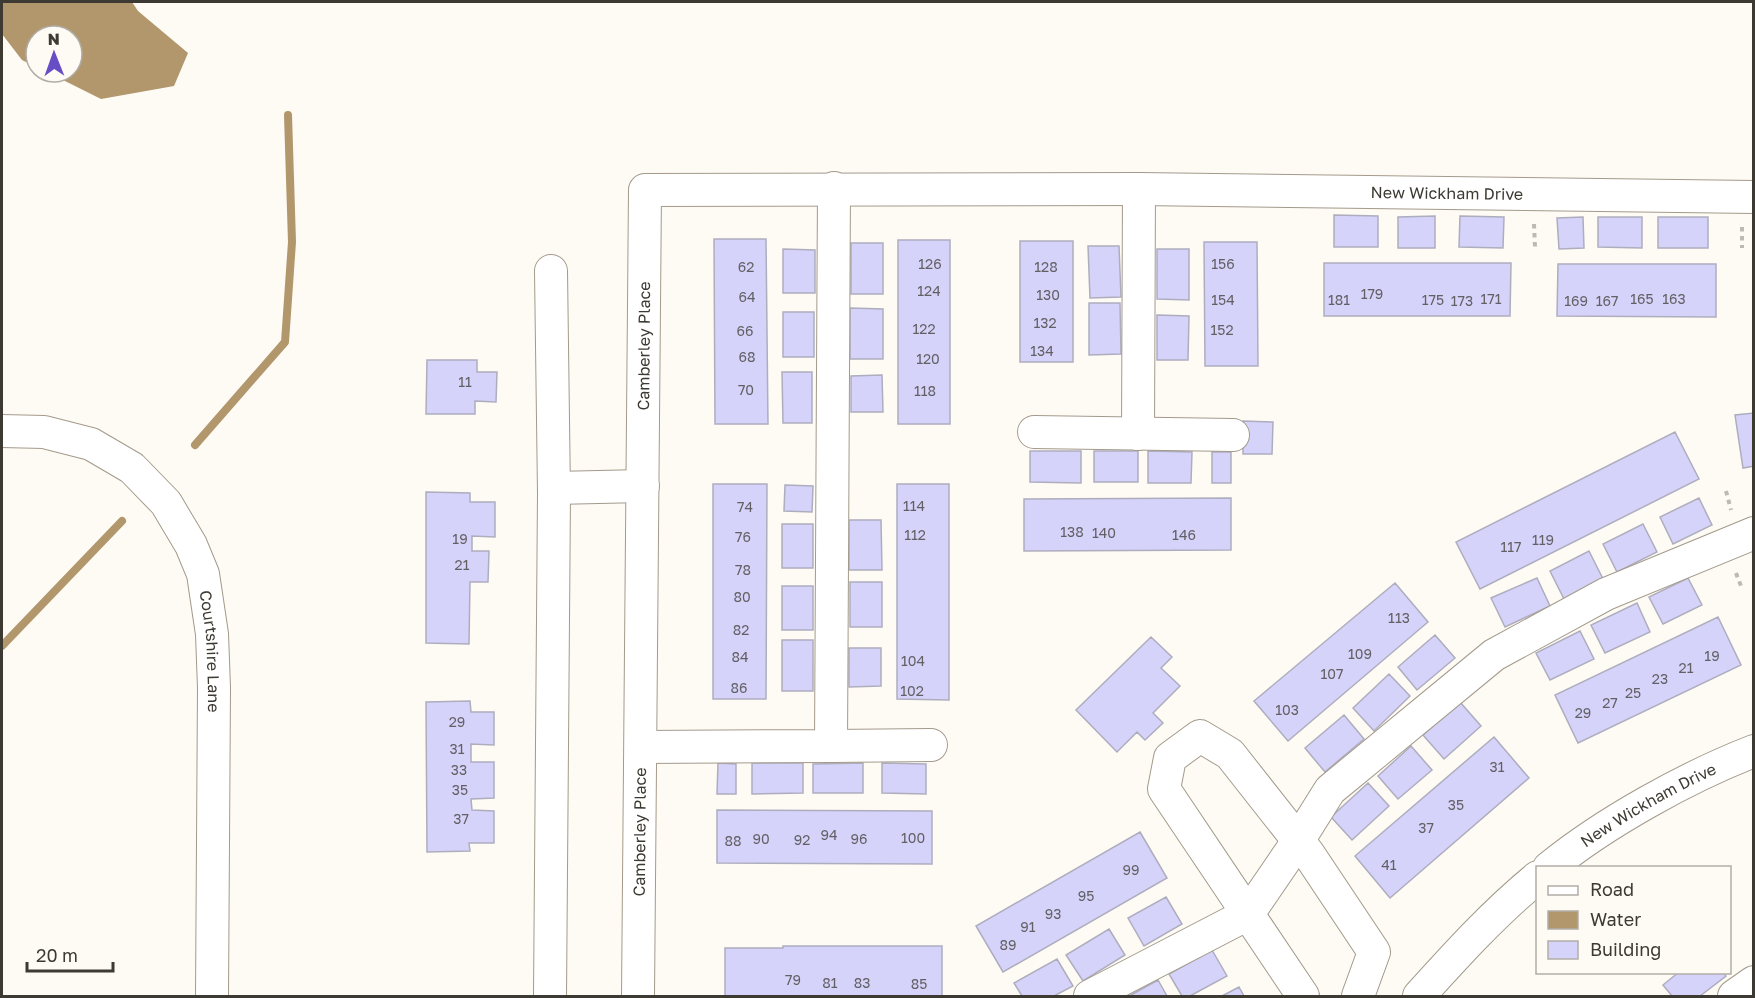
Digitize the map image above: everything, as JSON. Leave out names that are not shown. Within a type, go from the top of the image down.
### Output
[{"type":"street","points":[[831,746],[834,188]]},
{"type":"street","name":"Camberley Place","points":[[638,996],[645,190],[1139,189]]},
{"type":"street","name":"New Wickham Drive","points":[[1139,189],[1754,198]]},
{"type":"street","points":[[1138,434],[1139,189]]},
{"type":"street","points":[[550,271],[554,488],[550,996]]},
{"type":"street","name":"Courtshire Lane","points":[[2,431],[44,432],[92,444],[132,468],[166,503],[191,544],[203,574],[212,634],[214,688],[212,996]]},
{"type":"street","points":[[1034,432],[1233,435]]},
{"type":"street","points":[[554,488],[643,486]]},
{"type":"street","points":[[1090,996],[1248,914],[1330,790],[1494,655],[1606,594],[1754,533]]},
{"type":"street","points":[[1304,996],[1164,789],[1170,758],[1200,736],[1230,754],[1298,841],[1374,951],[1358,996]]},
{"type":"street","points":[[641,747],[930,746]]},
{"type":"street","name":"New Wickham Drive","points":[[1550,866],[1627,814],[1680,785],[1754,751]]},
{"type":"street","points":[[1419,996],[1457,954],[1515,896],[1536,879]]},
{"type":"street","points":[[1734,996],[1754,982]]},
{"type":"water","points":[[2,2],[132,2],[138,11],[188,53],[174,86],[101,99],[71,84],[84,84],[84,24],[24,24],[24,61],[2,34]]},
{"type":"building","points":[[1334,215],[1378,216],[1378,247],[1334,247]]},
{"type":"building","points":[[1435,216],[1435,248],[1398,248],[1398,217]]},
{"type":"building","points":[[1460,216],[1504,217],[1503,248],[1459,247]]},
{"type":"building","points":[[1583,217],[1584,248],[1559,249],[1557,218]]},
{"type":"building","points":[[1598,217],[1642,217],[1642,248],[1598,247]]},
{"type":"building","points":[[1658,217],[1708,217],[1708,248],[1658,248]]},
{"type":"building","points":[[714,239],[766,239],[768,424],[715,424]]},
{"type":"building","points":[[898,240],[950,240],[950,424],[898,424]]},
{"type":"building","points":[[1020,241],[1073,241],[1073,362],[1020,362]]},
{"type":"building","points":[[1204,242],[1257,242],[1258,366],[1205,366]]},
{"type":"building","points":[[851,243],[883,243],[883,294],[851,294]]},
{"type":"building","points":[[1088,246],[1119,246],[1121,297],[1090,298]]},
{"type":"building","points":[[783,249],[815,250],[815,293],[783,293]]},
{"type":"building","points":[[1157,249],[1189,249],[1189,300],[1157,299]]},
{"type":"building","points":[[1324,263],[1511,263],[1510,316],[1324,316]]},
{"type":"building","points":[[1558,264],[1716,264],[1716,317],[1557,316]]},
{"type":"building","points":[[1089,303],[1120,303],[1121,354],[1089,355]]},
{"type":"building","points":[[850,308],[883,309],[883,359],[850,359]]},
{"type":"building","points":[[783,312],[814,312],[814,357],[783,357]]},
{"type":"building","points":[[1157,315],[1189,316],[1188,360],[1157,360]]},
{"type":"building","points":[[427,360],[477,360],[477,372],[497,372],[496,402],[475,401],[475,414],[426,414]]},
{"type":"building","points":[[782,372],[812,372],[812,423],[783,423]]},
{"type":"building","points":[[882,375],[883,412],[851,412],[851,376]]},
{"type":"building","points":[[1754,413],[1754,466],[1743,468],[1735,415]]},
{"type":"building","points":[[1243,421],[1273,422],[1272,454],[1243,454]]},
{"type":"building","points":[[1675,432],[1699,479],[1480,589],[1456,542]]},
{"type":"building","points":[[1030,451],[1081,451],[1081,483],[1030,482]]},
{"type":"building","points":[[1094,451],[1138,451],[1138,482],[1094,482]]},
{"type":"building","points":[[1148,451],[1192,452],[1191,483],[1148,483]]},
{"type":"building","points":[[1212,452],[1231,452],[1231,483],[1212,483]]},
{"type":"building","points":[[713,484],[767,484],[766,699],[713,699]]},
{"type":"building","points":[[897,484],[949,484],[949,700],[897,699]]},
{"type":"building","points":[[785,485],[813,486],[812,512],[784,511]]},
{"type":"building","points":[[426,492],[470,493],[470,502],[495,502],[495,537],[472,536],[472,551],[489,551],[488,582],[470,582],[469,644],[426,643]]},
{"type":"building","points":[[1231,498],[1231,550],[1024,551],[1024,499]]},
{"type":"building","points":[[1699,498],[1712,525],[1673,544],[1660,517]]},
{"type":"building","points":[[849,520],[881,520],[882,570],[849,570]]},
{"type":"building","points":[[782,524],[813,524],[813,568],[782,568]]},
{"type":"building","points":[[1643,524],[1657,552],[1617,572],[1603,544]]},
{"type":"building","points":[[1589,551],[1603,579],[1564,599],[1550,571]]},
{"type":"building","points":[[1537,578],[1550,606],[1505,627],[1491,598]]},
{"type":"building","points":[[1688,578],[1702,605],[1663,624],[1649,597]]},
{"type":"building","points":[[850,582],[882,582],[882,627],[850,627]]},
{"type":"building","points":[[1395,583],[1428,622],[1288,741],[1254,701]]},
{"type":"building","points":[[782,586],[813,586],[813,630],[782,630]]},
{"type":"building","points":[[1637,603],[1650,632],[1605,653],[1591,625]]},
{"type":"building","points":[[1718,617],[1741,665],[1578,743],[1555,695]]},
{"type":"building","points":[[1580,631],[1594,659],[1550,680],[1536,653]]},
{"type":"building","points":[[1435,635],[1455,658],[1417,690],[1398,667]]},
{"type":"building","points":[[1151,637],[1172,657],[1161,668],[1180,686],[1153,713],[1163,723],[1145,740],[1137,732],[1117,752],[1076,710]]},
{"type":"building","points":[[782,640],[813,640],[813,691],[782,691]]},
{"type":"building","points":[[849,648],[881,648],[881,686],[849,687]]},
{"type":"building","points":[[1389,674],[1410,696],[1374,731],[1353,708]]},
{"type":"building","points":[[470,701],[471,712],[494,712],[494,745],[471,744],[471,762],[494,762],[494,798],[471,799],[472,810],[494,811],[494,843],[469,843],[470,851],[427,852],[426,702]]},
{"type":"building","points":[[1460,702],[1481,726],[1444,759],[1423,735]]},
{"type":"building","points":[[1344,715],[1364,739],[1325,772],[1305,748]]},
{"type":"building","points":[[1494,737],[1529,778],[1390,898],[1355,856]]},
{"type":"building","points":[[1411,746],[1432,770],[1398,799],[1378,776]]},
{"type":"building","points":[[718,763],[736,764],[736,794],[717,794]]},
{"type":"building","points":[[752,763],[803,763],[803,793],[752,794]]},
{"type":"building","points":[[863,763],[863,793],[813,793],[813,764]]},
{"type":"building","points":[[882,763],[926,764],[926,794],[882,793]]},
{"type":"building","points":[[1368,783],[1389,806],[1352,840],[1331,817]]},
{"type":"building","points":[[717,810],[932,811],[932,864],[717,863]]},
{"type":"building","points":[[1140,832],[1167,878],[1003,972],[976,926]]},
{"type":"building","points":[[1166,897],[1182,924],[1144,946],[1128,918]]},
{"type":"building","points":[[1109,929],[1125,955],[1083,981],[1066,955]]},
{"type":"building","points":[[783,946],[942,946],[942,996],[725,996],[725,948],[783,948]]},
{"type":"building","points":[[1212,950],[1227,976],[1190,996],[1182,996],[1169,974]]},
{"type":"building","points":[[1057,959],[1073,986],[1054,996],[1022,996],[1014,983]]},
{"type":"building","points":[[1677,974],[1724,974],[1726,976],[1700,996],[1672,996],[1663,985]]},
{"type":"building","points":[[1158,980],[1167,996],[1129,996]]},
{"type":"building","points":[[1239,987],[1244,996],[1222,996]]},
{"type":"waterway","points":[[195,445],[285,342],[292,242],[288,115]]},
{"type":"waterway","points":[[2,646],[122,521]]}]
